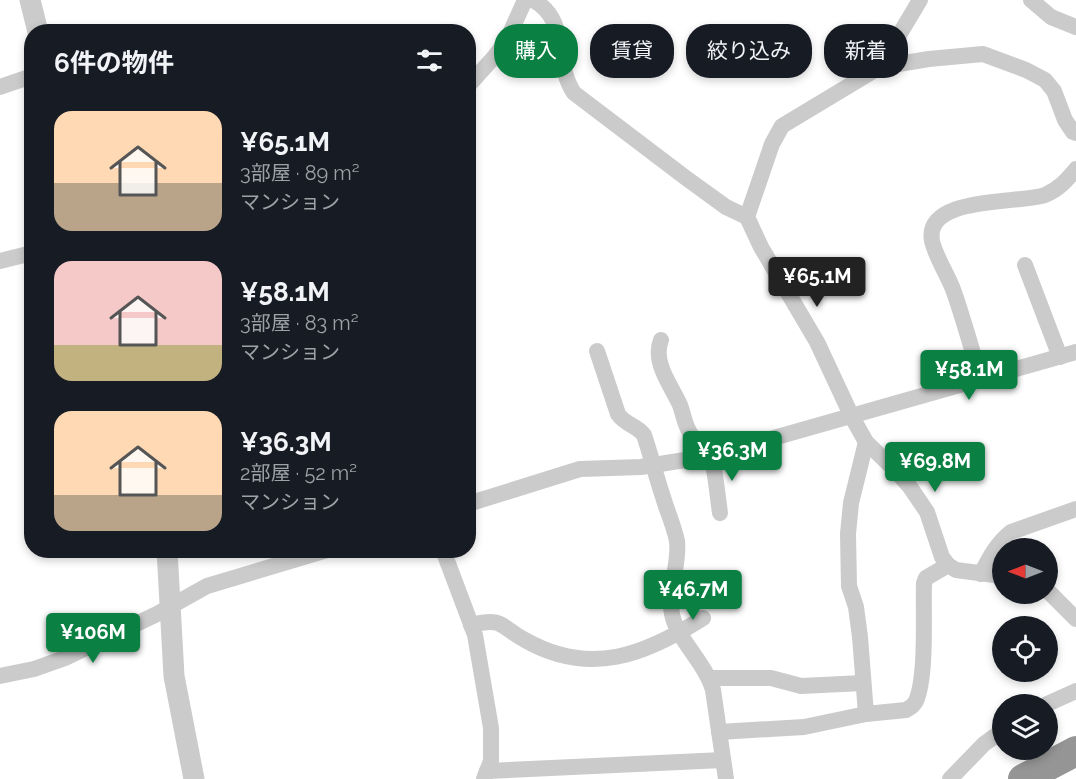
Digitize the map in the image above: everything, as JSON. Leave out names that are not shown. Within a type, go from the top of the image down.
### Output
[{"type":"highway","points":[[1023,779],[1076,751]]},
{"type":"highway","points":[[1047,779],[1076,765]]},
{"type":"street","points":[[30,0],[36,24]]},
{"type":"street","points":[[476,77],[507,40],[525,0]]},
{"type":"street","points":[[533,0],[550,12],[556,24],[566,82],[574,93],[726,207],[747,217],[761,247],[817,342],[866,442],[919,498],[932,524],[937,546],[948,565],[956,570],[992,575]]},
{"type":"street","points":[[906,24],[920,0]]},
{"type":"street","points":[[1032,0],[1052,17],[1076,27]]},
{"type":"street","points":[[908,63],[983,54],[1026,70],[1045,80],[1054,91],[1065,120],[1076,133]]},
{"type":"street","points":[[747,217],[772,144],[782,126],[863,78]]},
{"type":"street","points":[[0,87],[24,79]]},
{"type":"street","points":[[981,380],[953,291],[932,242],[932,231],[937,221],[967,205],[1043,196],[1062,186],[1076,169]]},
{"type":"street","points":[[0,261],[24,256]]},
{"type":"street","points":[[476,502],[580,469],[654,465],[710,456],[1072,354],[1025,265]]},
{"type":"street","points":[[661,340],[658,346],[658,356],[663,372],[681,407],[687,428],[710,456],[720,513]]},
{"type":"street","points":[[597,351],[618,414],[623,421],[640,429],[654,465],[677,542],[672,581],[672,614],[680,632],[710,678],[726,779]]},
{"type":"street","points":[[866,442],[851,502],[848,534],[849,586],[856,607],[860,637],[866,714]]},
{"type":"street","points":[[1009,538],[1011,532],[1076,509]]},
{"type":"street","points":[[981,574],[992,553]]},
{"type":"street","points":[[167,558],[174,676],[194,779]]},
{"type":"street","points":[[0,676],[34,669],[65,658],[170,607],[207,586],[300,558]]},
{"type":"street","points":[[446,558],[475,635],[491,728],[492,748],[486,775],[723,760]]},
{"type":"street","points":[[719,732],[804,727],[866,714],[906,710],[916,702],[922,670],[924,583],[926,578],[948,565]]},
{"type":"street","points":[[1058,601],[1076,619]]},
{"type":"street","points":[[471,625],[490,621],[499,623],[541,648],[585,660],[603,660],[632,653],[680,632],[703,618]]},
{"type":"street","points":[[710,678],[771,678],[801,686],[863,683]]},
{"type":"street","points":[[1058,699],[1076,691]]},
{"type":"street","points":[[950,779],[992,738]]}]
